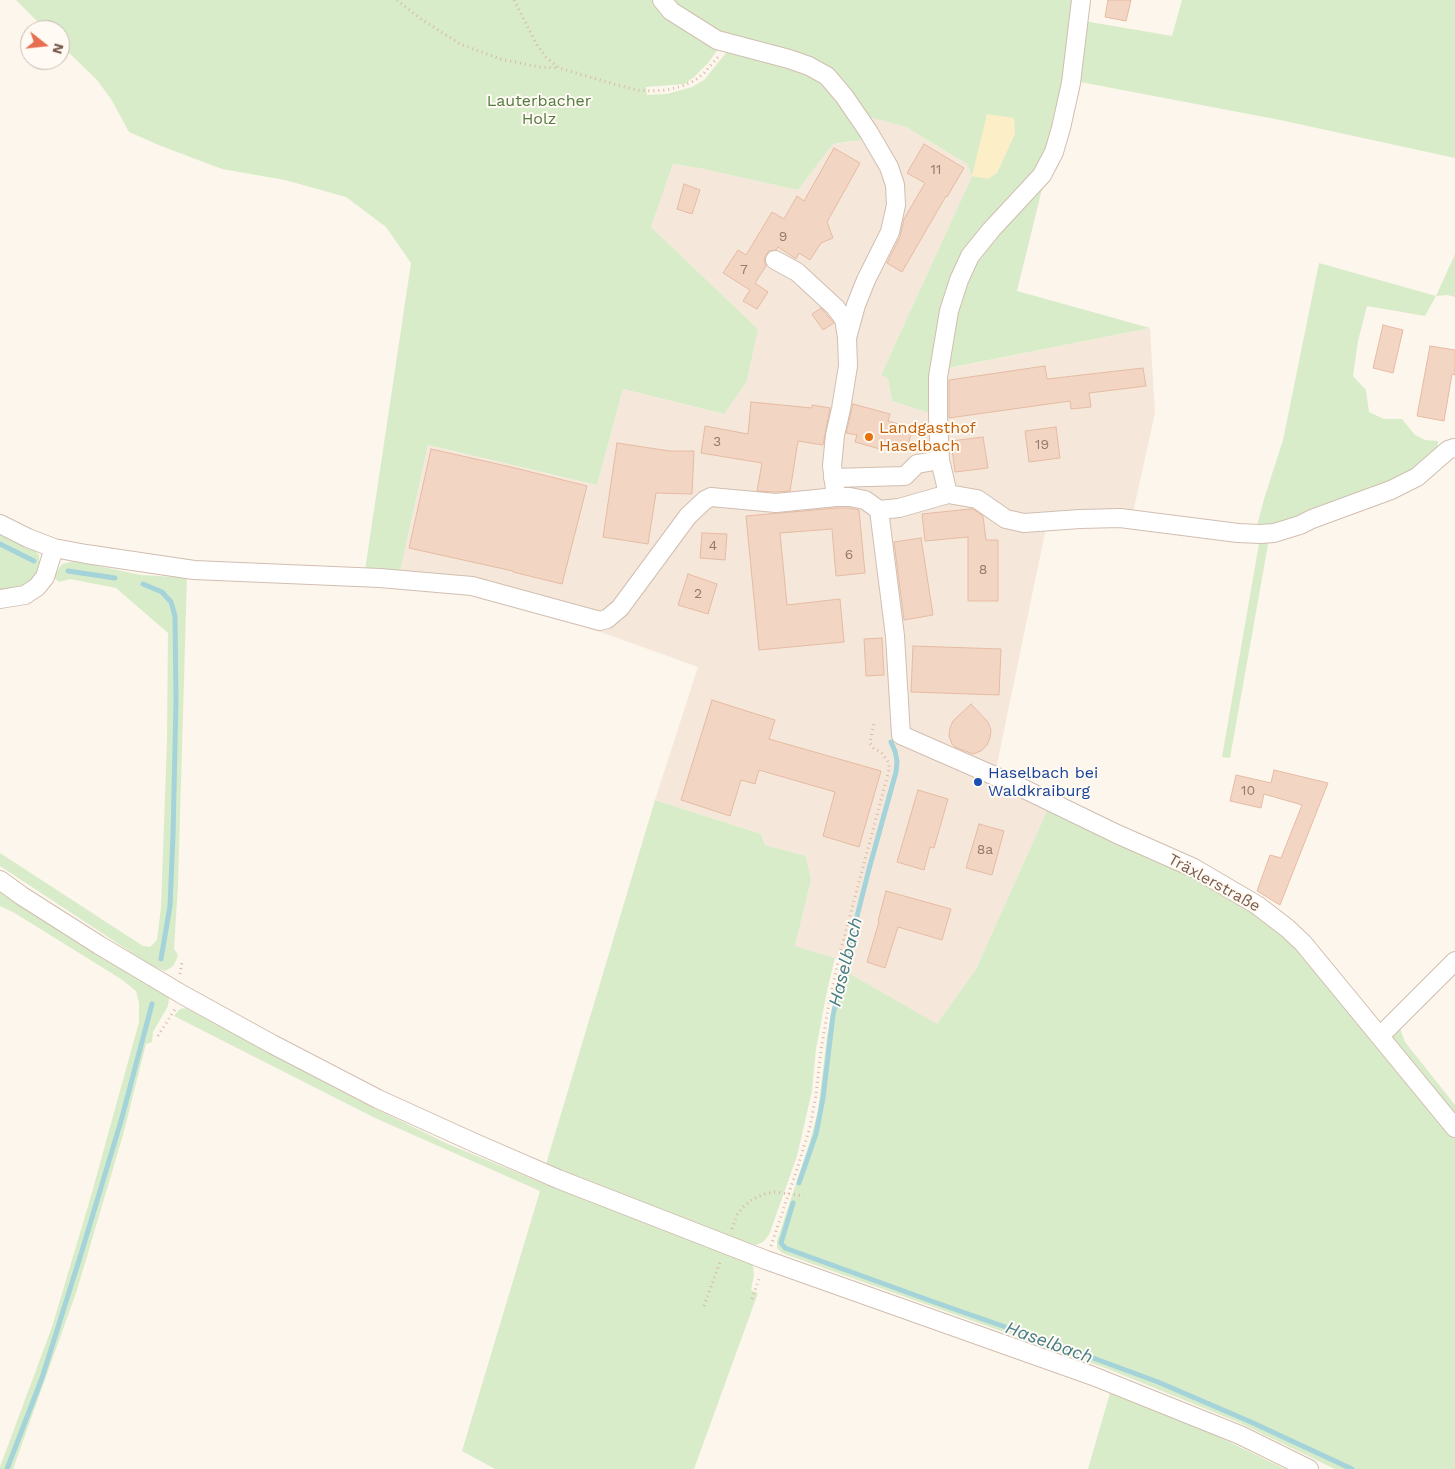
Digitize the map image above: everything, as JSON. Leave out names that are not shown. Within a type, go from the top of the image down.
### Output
[{"type":"street","points":[[662,0],[671,11],[686,22],[717,40],[789,59],[809,66],[827,76],[844,96],[868,131],[889,168],[895,185],[896,205],[890,232],[866,280],[856,305],[847,338]]},
{"type":"street","points":[[948,494],[940,460],[938,377],[949,311],[959,280],[970,256],[991,230],[1042,175],[1054,152],[1071,83],[1082,0]]},
{"type":"street","points":[[776,260],[797,272],[835,307],[844,319],[848,366],[835,435],[832,466],[836,497]]},
{"type":"street","points":[[0,524],[54,548],[95,556],[194,570],[380,578],[472,586],[600,621],[607,619],[620,608],[688,516],[705,500],[711,497],[776,503],[850,497],[866,500],[879,510],[899,508],[948,494],[977,498],[1006,519],[1014,521],[1034,523],[1120,518],[1238,533],[1260,534],[1274,533],[1300,525],[1391,490],[1417,477],[1448,450],[1454,448]]},
{"type":"street","points":[[833,478],[905,476],[917,464],[940,460]]},
{"type":"street","name":"Träxlerstraße","points":[[879,510],[894,636],[901,734],[1194,868],[1257,905],[1303,943],[1455,1128]]},
{"type":"street","points":[[0,599],[25,595],[38,587],[45,577],[54,548]]},
{"type":"street","points":[[0,880],[99,945],[183,995],[378,1099],[475,1143],[558,1179],[766,1260],[1093,1376],[1240,1435],[1309,1469]]},
{"type":"street","points":[[1380,1036],[1455,961]]},
{"type":"path","points":[[397,0],[460,44],[500,59],[539,67],[559,68],[636,90],[667,90],[694,81],[704,73],[728,44]]},
{"type":"path","points":[[514,0],[537,45],[546,57],[559,68]]},
{"type":"path","points":[[752,1299],[810,1127],[816,1095],[824,1025],[840,953],[889,770],[889,763],[881,752],[874,749],[870,743],[874,723]]},
{"type":"path","points":[[158,1036],[183,995]]},
{"type":"path","points":[[732,1228],[743,1207],[753,1199],[764,1194],[775,1192],[804,1196]]},
{"type":"path","points":[[704,1306],[720,1262]]},
{"type":"shaded area","points":[[865,116],[906,127],[967,164],[972,176],[881,375],[888,379],[892,401],[929,413],[931,372],[1150,328],[1155,413],[1133,513],[1046,528],[996,769],[1054,796],[976,969],[937,1025],[852,975],[842,961],[795,946],[811,880],[806,856],[765,845],[761,834],[655,800],[698,667],[525,607],[400,572],[428,445],[597,485],[623,389],[723,414],[747,381],[758,329],[651,227],[673,164],[798,190],[833,144],[852,142]]},
{"type":"green space","name":"Lauterbacher Holz","points":[[16,0],[659,0],[722,44],[708,63],[685,84],[646,87],[647,95],[667,94],[692,87],[704,80],[730,48],[821,76],[863,137],[861,140],[833,144],[798,190],[673,164],[651,227],[758,329],[747,381],[724,414],[623,389],[597,485],[428,445],[400,572],[365,570],[411,263],[386,227],[346,197],[285,180],[222,169],[129,132],[111,99],[97,80],[70,54],[70,20],[36,20]]},
{"type":"green space","points":[[665,0],[1076,0],[1066,81],[1044,163],[971,247],[929,413],[892,401],[888,379],[881,375],[972,176],[967,164],[906,127],[865,116],[831,76],[739,43]]},
{"type":"green space","points":[[1182,0],[1455,0],[1455,158],[1280,120],[1075,81],[1084,21],[1172,36]]},
{"type":"green space","points":[[1043,185],[1017,291],[1150,328],[944,369],[950,320],[973,262]]},
{"type":"green space","points":[[1455,254],[1455,297],[1447,295],[1436,296]]},
{"type":"green space","points":[[1319,263],[1436,296],[1425,316],[1367,306],[1358,341],[1353,376],[1366,390],[1369,412],[1384,419],[1402,419],[1415,435],[1425,440],[1438,441],[1437,451],[1402,481],[1306,518],[1256,530],[1283,440]]},
{"type":"green space","points":[[0,531],[31,545],[39,555],[40,567],[37,576],[32,582],[20,588],[0,593]]},
{"type":"green space","points":[[1260,538],[1269,539],[1230,758],[1222,757]]},
{"type":"green space","points":[[74,561],[141,575],[187,576],[178,885],[174,949],[178,955],[172,967],[165,971],[152,966],[0,866],[0,853],[143,946],[150,947],[157,940],[161,908],[167,740],[168,633],[116,588],[70,579],[59,582],[53,577],[62,564]]},
{"type":"green space","points":[[655,800],[761,834],[765,845],[806,856],[811,880],[795,946],[835,958],[816,1049],[812,1091],[797,1156],[769,1235],[763,1242],[756,1245],[674,1215],[546,1164]]},
{"type":"green space","points":[[1047,811],[1211,886],[1256,912],[1303,954],[1455,1138],[1455,1469],[1335,1469],[1238,1422],[1108,1369],[790,1256],[782,1253],[777,1248],[777,1241],[818,1111],[827,1036],[842,961],[852,975],[937,1024],[976,969]]},
{"type":"green space","points":[[0,890],[65,935],[169,998],[168,1006],[153,1032],[152,1042],[146,1044],[123,1135],[77,1290],[13,1469],[0,1469],[0,1467],[52,1327],[91,1196],[139,1022],[139,1003],[136,991],[121,979],[13,912],[0,906]]},
{"type":"green space","points":[[186,1008],[356,1099],[448,1144],[542,1183],[747,1261],[753,1266],[754,1275],[751,1290],[758,1293],[694,1469],[495,1469],[462,1451],[540,1191],[375,1118],[174,1016],[180,1009]]},
{"type":"green space","points":[[1398,1023],[1405,1042],[1455,1105],[1455,1117],[1394,1044],[1391,1035]]},
{"type":"green space","points":[[1110,1393],[1217,1436],[1285,1469],[1088,1469]]},
{"type":"sand","points":[[987,114],[1014,118],[1015,134],[997,173],[988,179],[972,176]]},
{"type":"building","points":[[1108,0],[1131,0],[1126,21],[1105,17]]},
{"type":"building","points":[[924,144],[964,168],[902,272],[887,263],[900,237],[904,219],[925,183],[907,173]]},
{"type":"building","points":[[834,148],[860,163],[827,222],[833,238],[821,243],[810,260],[799,253],[796,259],[778,247],[776,250],[769,251],[764,260],[766,266],[755,283],[768,292],[757,309],[743,301],[750,290],[723,273],[738,250],[746,255],[772,212],[784,219],[797,196],[804,201]]},
{"type":"building","points":[[684,184],[700,190],[692,214],[677,209]]},
{"type":"building","points":[[821,308],[834,323],[823,330],[812,314]]},
{"type":"building","points":[[1383,325],[1403,330],[1393,373],[1373,368]]},
{"type":"building","points":[[1430,346],[1455,350],[1455,375],[1452,374],[1444,421],[1417,416]]},
{"type":"building","points":[[1045,366],[1047,379],[1143,368],[1146,386],[1089,393],[1091,407],[1071,409],[1070,401],[949,418],[949,380]]},
{"type":"building","points":[[751,402],[812,408],[812,405],[830,408],[823,445],[798,441],[790,491],[757,491],[762,463],[701,453],[705,426],[748,434]]},
{"type":"building","points":[[853,404],[890,414],[888,421],[913,428],[906,451],[882,444],[880,449],[855,442],[857,435],[846,433]]},
{"type":"building","points":[[1056,427],[1060,458],[1029,462],[1025,431]]},
{"type":"building","points":[[983,437],[988,468],[955,472],[951,441]]},
{"type":"building","points":[[617,443],[670,451],[694,451],[692,494],[656,493],[648,544],[603,537]]},
{"type":"building","points":[[431,449],[587,486],[562,584],[409,548]]},
{"type":"building","points":[[837,508],[859,510],[865,573],[836,576],[832,529],[780,533],[787,605],[840,599],[844,642],[759,650],[746,516]]},
{"type":"building","points":[[973,509],[983,516],[986,540],[998,540],[998,601],[968,601],[968,537],[925,541],[922,514]]},
{"type":"building","points":[[702,533],[727,534],[725,560],[700,558]]},
{"type":"building","points":[[921,538],[933,615],[904,620],[894,542]]},
{"type":"building","points":[[688,574],[717,584],[708,614],[678,605]]},
{"type":"building","points":[[882,638],[884,675],[866,676],[864,639]]},
{"type":"building","points":[[913,646],[1001,649],[999,695],[911,692]]},
{"type":"building","points":[[712,700],[775,720],[769,739],[881,771],[859,847],[823,836],[835,792],[759,770],[755,784],[741,780],[730,816],[681,800]]},
{"type":"building","points":[[971,704],[988,722],[991,730],[987,745],[981,751],[973,754],[955,747],[949,736],[953,721]]},
{"type":"building","points":[[1274,770],[1328,783],[1280,905],[1257,891],[1270,855],[1281,858],[1302,805],[1264,794],[1261,808],[1230,801],[1236,775],[1271,783]]},
{"type":"building","points":[[918,790],[948,799],[934,848],[930,847],[924,870],[897,862]]},
{"type":"building","points":[[979,824],[1004,831],[992,875],[966,868]]},
{"type":"building","points":[[886,891],[951,909],[942,940],[898,927],[885,968],[867,962]]},
{"type":"waterway","points":[[0,544],[34,561]]},
{"type":"waterway","points":[[68,571],[115,578]]},
{"type":"waterway","points":[[143,584],[162,592],[171,602],[175,616],[176,702],[173,835],[170,906],[161,959]]},
{"type":"waterway","name":"Haselbach","points":[[799,1183],[816,1134],[823,1098],[833,1015],[869,869],[896,772],[897,761],[891,742]]},
{"type":"waterway","points":[[7,1469],[42,1378],[81,1254],[121,1121],[152,1004]]},
{"type":"waterway","name":"Haselbach","points":[[793,1203],[781,1243],[785,1248],[1158,1382],[1251,1422],[1352,1469]]},
{"type":"place","name":"Landgasthof Haselbach","points":[[869,437]]},
{"type":"place","name":"Haselbach bei Waldkraiburg","points":[[978,782]]}]
